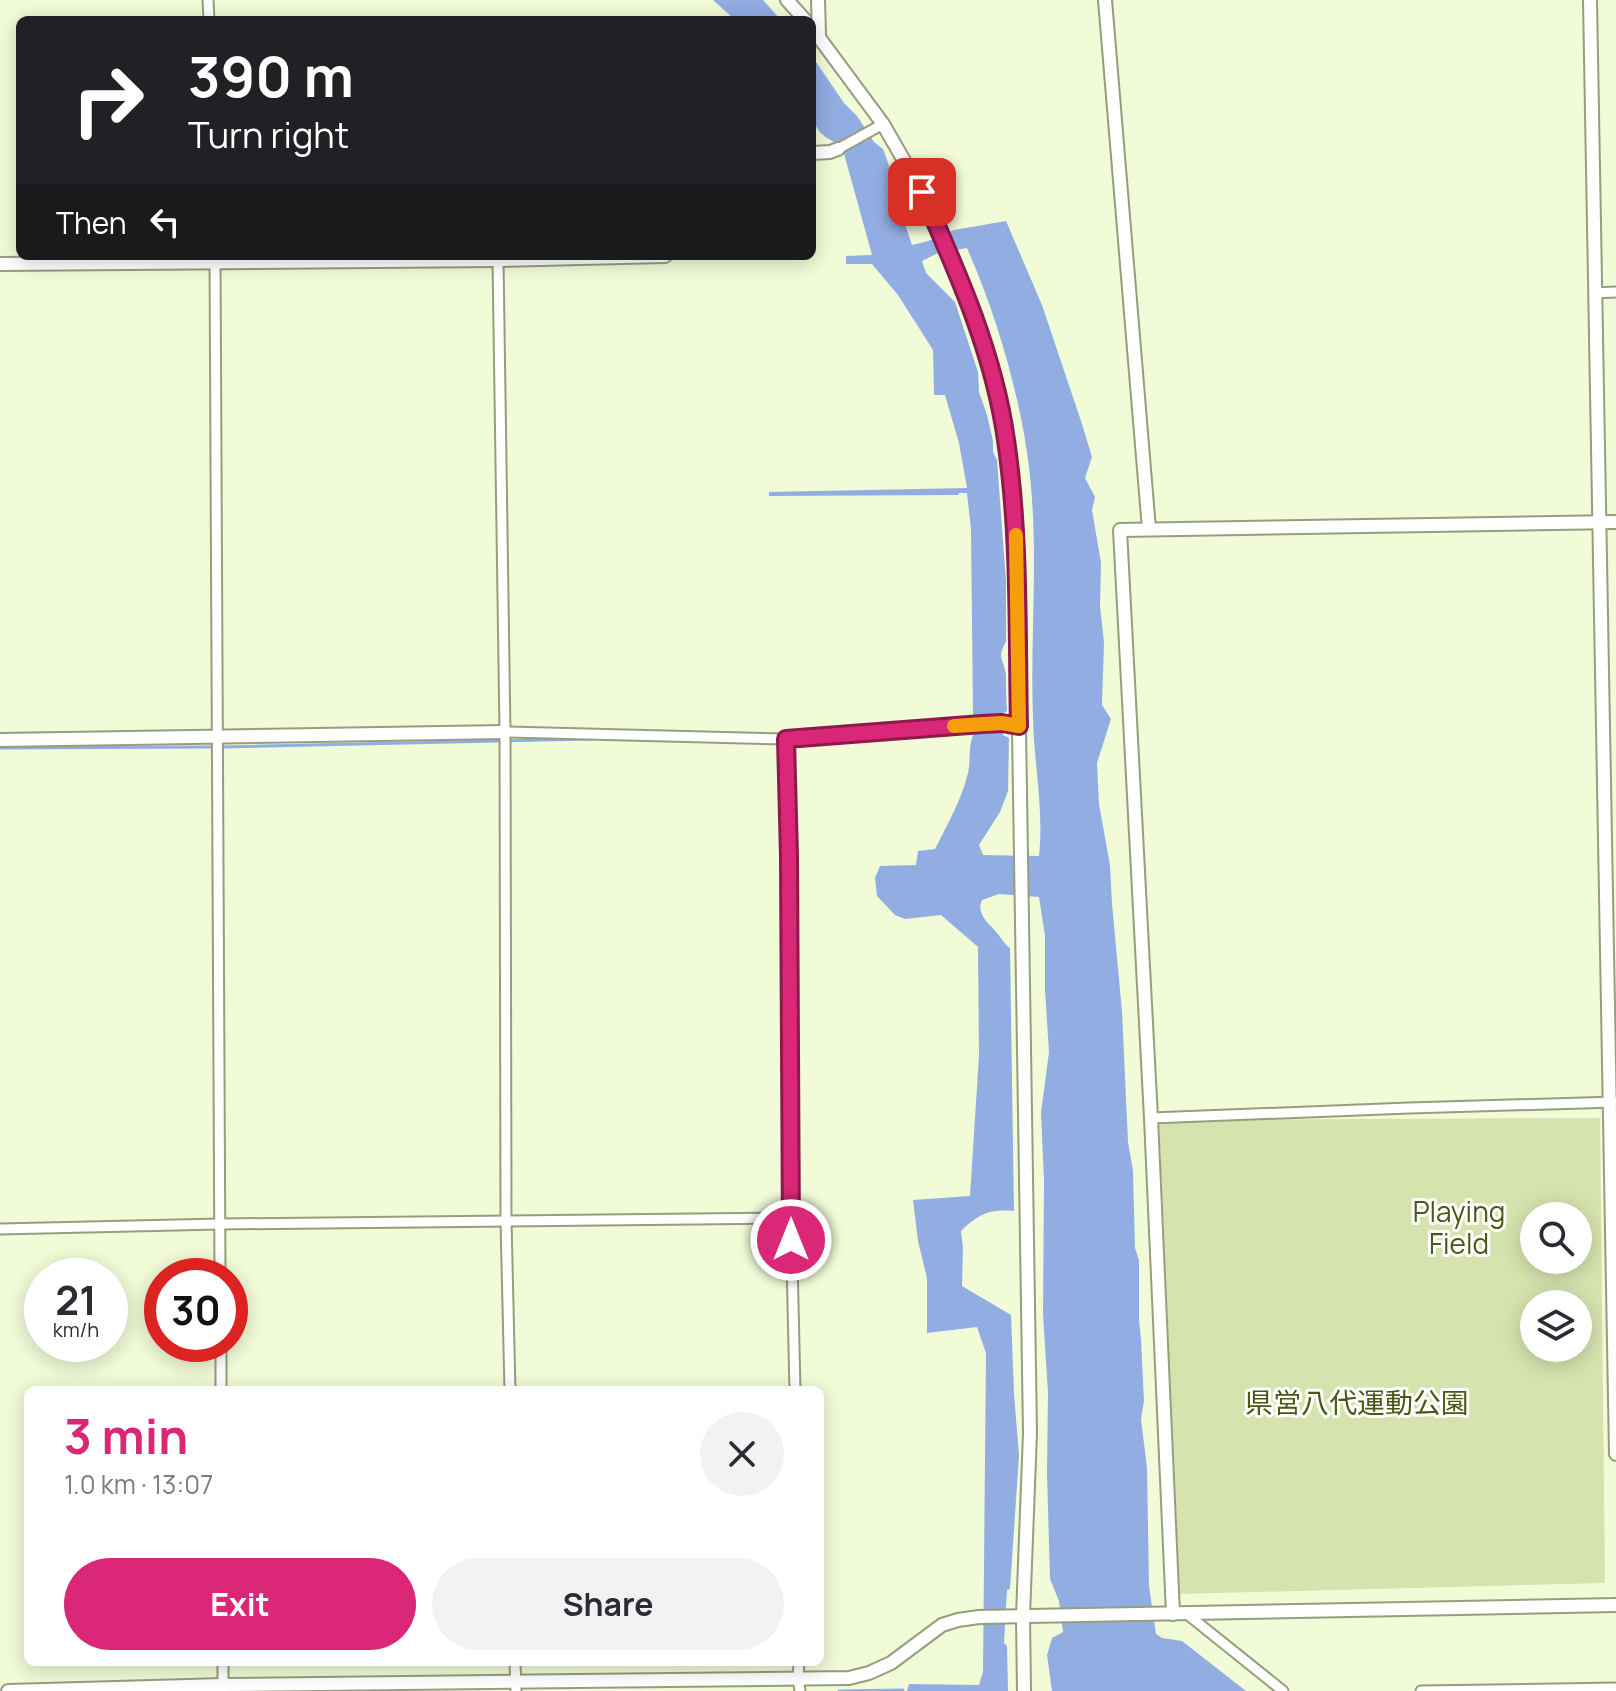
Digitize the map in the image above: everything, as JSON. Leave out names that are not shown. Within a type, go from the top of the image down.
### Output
[{"type":"street","points":[[787,0],[801,16]]},
{"type":"street","points":[[816,21],[818,0]]},
{"type":"street","points":[[1105,0],[1149,529]]},
{"type":"street","points":[[1590,0],[1598,522],[1613,1102],[1616,1454]]},
{"type":"street","points":[[816,33],[922,192],[948,250],[984,348],[1006,438],[1016,537],[1030,1433],[1023,1616],[1024,1691]]},
{"type":"street","points":[[816,153],[838,149],[878,128]]},
{"type":"street","points":[[0,264],[173,260]]},
{"type":"street","points":[[216,260],[220,1258]]},
{"type":"street","points":[[498,260],[510,1386]]},
{"type":"street","points":[[1594,293],[1616,292]]},
{"type":"street","points":[[1173,1614],[1120,530],[1616,522]]},
{"type":"street","points":[[0,740],[217,735],[786,739],[982,724],[1019,726]]},
{"type":"street","points":[[786,739],[795,1386]]},
{"type":"street","points":[[1151,1118],[1613,1102]]},
{"type":"street","points":[[0,1229],[791,1218]]},
{"type":"street","points":[[221,1362],[221,1386]]},
{"type":"street","points":[[8,1691],[799,1684],[869,1673],[891,1663],[942,1625],[979,1617],[1616,1605]]},
{"type":"street","points":[[1187,1614],[1283,1691]]},
{"type":"street","points":[[223,1666],[223,1689]]},
{"type":"street","points":[[1421,1691],[1616,1688]]},
{"type":"green space","name":"県営八代運動公園","points":[[1600,1118],[1605,1583],[1179,1594],[1159,1120]]},
{"type":"water","points":[[713,0],[763,0],[777,16],[731,16]]},
{"type":"water","points":[[816,62],[844,103],[883,149],[903,204],[912,245],[954,230],[1006,221],[1042,305],[1092,457],[1085,478],[1095,497],[1092,510],[1101,563],[1100,606],[1104,642],[1102,705],[1111,719],[1097,763],[1099,804],[1110,865],[1122,1011],[1128,1142],[1133,1171],[1135,1248],[1139,1260],[1144,1401],[1141,1419],[1147,1468],[1149,1586],[1156,1634],[1182,1641],[1246,1691],[1052,1691],[1047,1655],[1052,1638],[1063,1632],[1059,1601],[1050,1579],[1047,1473],[1041,1113],[1049,1052],[1045,936],[1039,897],[999,894],[982,900],[981,910],[987,922],[1010,948],[1014,1211],[985,1214],[961,1231],[962,1286],[1011,1315],[1019,1455],[1004,1643],[1007,1646],[1008,1691],[907,1691],[909,1684],[979,1685],[983,1672],[986,1353],[977,1327],[927,1333],[927,1278],[913,1200],[970,1196],[979,1056],[978,947],[941,915],[905,919],[895,915],[877,896],[875,878],[880,866],[916,865],[918,851],[935,849],[965,783],[971,741],[982,718],[973,715],[971,530],[967,493],[769,496],[769,492],[967,488],[959,443],[945,395],[934,395],[933,350],[898,295],[872,264],[846,264],[846,256],[872,255],[843,150],[816,126]],"holes":[[[967,248],[999,334],[1023,427],[1031,487],[1034,545],[1032,689],[1040,822],[1039,856],[983,855],[979,845],[1000,812],[1008,791],[1009,738],[1003,735],[999,716],[1007,711],[1006,675],[1001,656],[1006,642],[1006,581],[997,460],[979,392],[978,372],[955,302],[926,273],[922,261],[938,253]]]},
{"type":"waterway","points":[[927,733],[967,732]]},
{"type":"waterway","points":[[224,747],[591,739]]},
{"type":"waterway","points":[[0,748],[211,747]]},
{"type":"waterway","points":[[839,1691],[903,1690]]},
{"type":"slow traffic","points":[[954,726],[1002,723],[1019,726],[1016,535]]},
{"type":"route","points":[[791,1240],[786,739],[982,724],[1019,726],[1016,537],[1006,438],[980,333],[922,192]]},
{"type":"park label","name":"Playing Field","points":[[1459,1228]]}]
